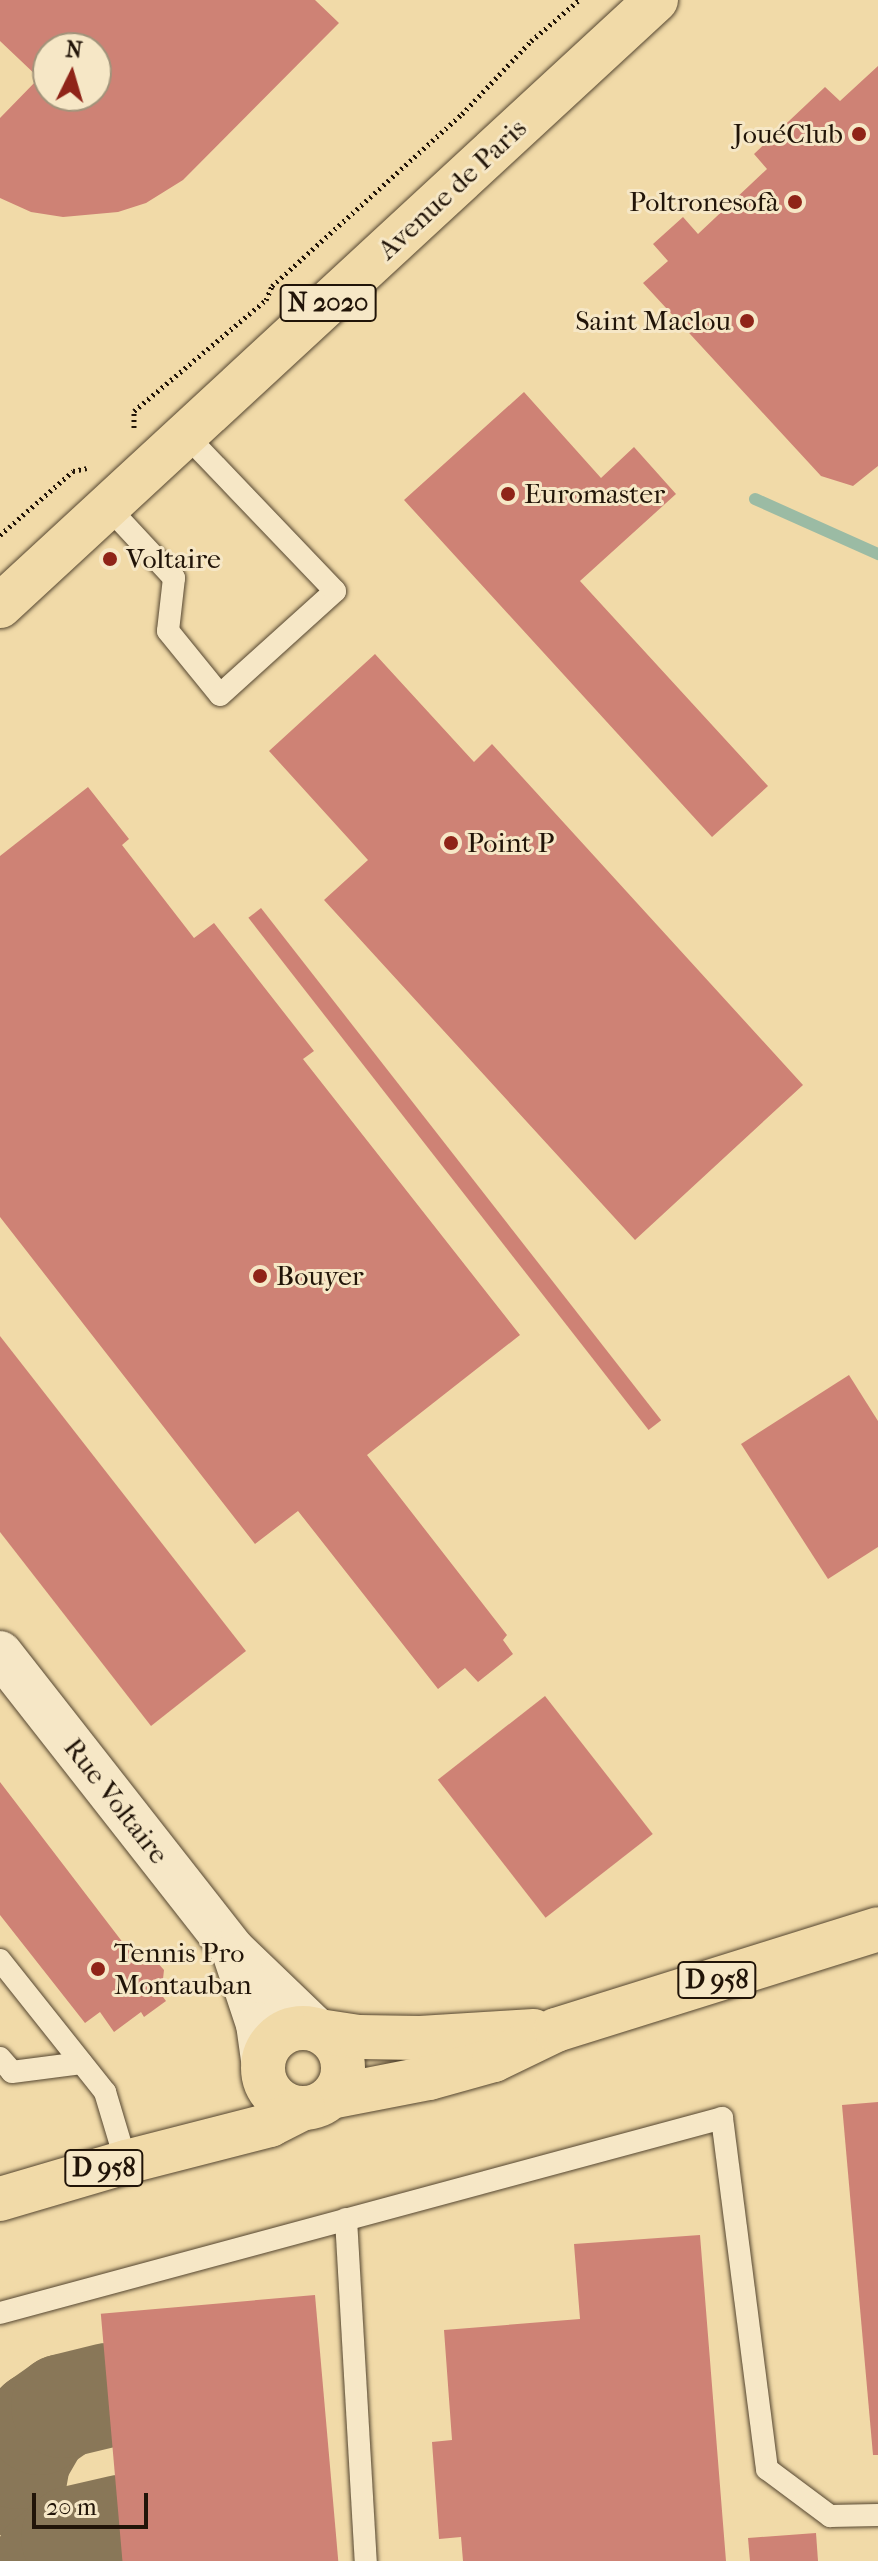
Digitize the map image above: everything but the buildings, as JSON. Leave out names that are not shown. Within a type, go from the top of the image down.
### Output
[{"type":"main road","name":"Avenue de Paris","points":[[0,606],[103,486],[186,435],[656,0]]},
{"type":"main road","name":"D 958","points":[[0,2199],[208,2139],[270,2125],[317,2102],[429,2078],[494,2060],[556,2030],[878,1929]]},
{"type":"main road","name":"D 958","points":[[316,2030],[359,2037],[420,2038],[556,2030]]},
{"type":"main road","points":[[316,2030],[330,2038],[343,2061],[343,2073],[317,2102],[276,2098],[267,2086],[263,2066],[268,2048],[287,2031],[316,2030]]},
{"type":"main road","name":"D 958","points":[[208,2139],[238,2112],[263,2066]]},
{"type":"street","name":"Rue Voltaire","points":[[0,1653],[233,1950],[316,2030]]},
{"type":"street","name":"Rue Voltaire","points":[[233,1950],[255,2012],[263,2066]]},
{"type":"lane","points":[[103,486],[174,578],[168,631],[220,695],[335,591],[186,435]]},
{"type":"lane","points":[[0,1960],[105,2092],[126,2162]]},
{"type":"lane","points":[[0,2058],[12,2072],[81,2063]]},
{"type":"lane","points":[[0,2313],[722,2118],[767,2469],[830,2516],[878,2515]]},
{"type":"lane","points":[[346,2219],[366,2561]]},
{"type":"path","points":[[134,433],[134,411],[266,300],[272,286],[462,114],[531,41],[579,0]]},
{"type":"path","points":[[0,535],[73,471],[103,486]]},
{"type":"waterway","points":[[755,499],[878,554]]},
{"type":"taxiway","points":[[14,2485],[19,2457],[39,2423],[63,2406],[108,2395]]},
{"type":"taxiway","points":[[46,2561],[73,2538],[120,2527]]},
{"type":"place","name":"JouéClub","points":[[859,134]]},
{"type":"place","name":"Poltronesofà","points":[[795,202]]},
{"type":"place","name":"Saint Maclou","points":[[747,321]]},
{"type":"place","name":"Euromaster","points":[[508,494]]},
{"type":"place","name":"Voltaire","points":[[110,559]]},
{"type":"place","name":"Point P","points":[[451,843]]},
{"type":"place","name":"Bouyer","points":[[260,1276]]},
{"type":"place","name":"Tennis Pro Montauban","points":[[98,1969]]}]
